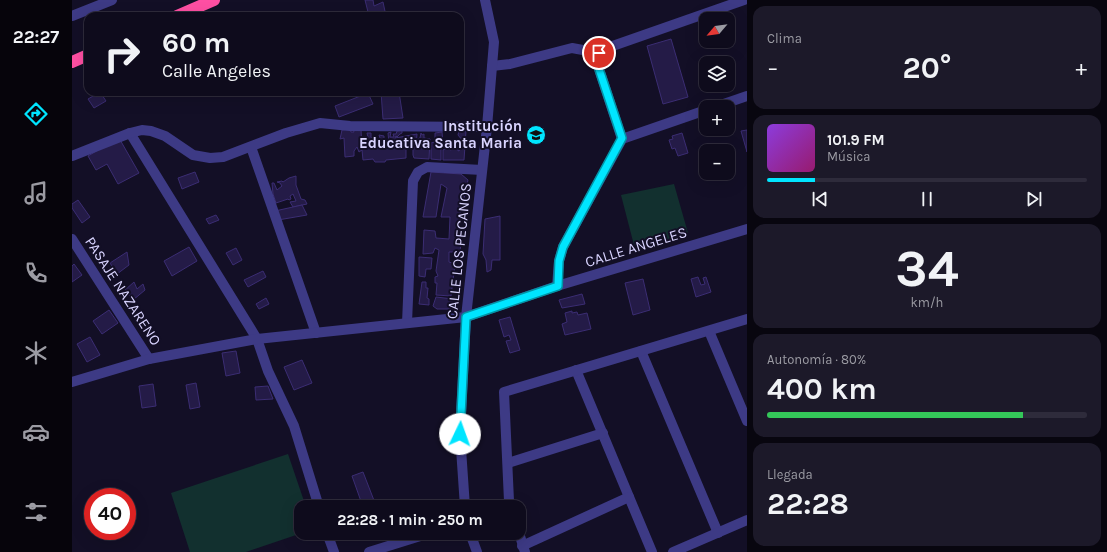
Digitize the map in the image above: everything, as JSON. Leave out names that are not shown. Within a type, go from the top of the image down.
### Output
[{"type":"highway","points":[[186,12],[214,0]]},
{"type":"highway","points":[[72,62],[84,57]]},
{"type":"street","points":[[72,16],[112,0]]},
{"type":"street","name":"CALLE LOS PECANOS","points":[[465,500],[460,434],[466,317],[487,127],[494,42],[485,0]]},
{"type":"street","points":[[622,138],[597,63],[599,53],[604,49],[744,0]]},
{"type":"street","points":[[492,66],[510,64],[572,48],[599,53]]},
{"type":"street","points":[[735,100],[747,96]]},
{"type":"street","points":[[558,286],[559,261],[563,247],[622,138],[699,112]]},
{"type":"street","points":[[72,156],[130,132],[142,130],[151,131],[165,136],[193,155],[210,158],[223,157],[286,133],[320,123],[350,126],[487,127]]},
{"type":"street","points":[[130,132],[257,339],[268,371],[294,426],[317,500]]},
{"type":"street","points":[[251,147],[316,333]]},
{"type":"street","points":[[407,323],[413,180],[418,172],[427,167],[482,170]]},
{"type":"street","name":"CALLE ANGELES","points":[[74,379],[149,359],[257,339],[466,317],[558,286],[747,229]]},
{"type":"street","name":"PASAJE NAZARENO","points":[[72,239],[149,359]]},
{"type":"street","points":[[510,500],[504,392],[747,319]]},
{"type":"street","points":[[709,331],[747,421]]},
{"type":"street","points":[[641,351],[718,532]]},
{"type":"street","points":[[576,370],[652,552]]},
{"type":"street","points":[[508,463],[603,434]]},
{"type":"street","points":[[524,549],[629,497]]},
{"type":"street","points":[[673,552],[747,520]]},
{"type":"street","points":[[330,540],[334,552]]},
{"type":"street","points":[[369,552],[408,540]]},
{"type":"street","points":[[473,540],[477,552]]},
{"type":"green space","points":[[674,184],[688,233],[635,249],[621,195]]},
{"type":"green space","points":[[288,454],[304,500],[294,500],[294,536],[246,552],[190,552],[171,493]]},
{"type":"building","points":[[365,0],[373,0],[374,6],[383,2],[385,12],[368,12]]},
{"type":"building","points":[[671,39],[688,97],[663,104],[647,46]]},
{"type":"building","points":[[93,96],[103,96],[106,101],[94,108],[88,99]]},
{"type":"building","points":[[360,96],[369,96],[373,104],[339,117],[335,106]]},
{"type":"building","points":[[381,96],[400,96],[403,118],[383,119]]},
{"type":"building","points":[[350,129],[351,132],[354,132],[353,129],[361,129],[362,150],[359,152],[357,147],[354,151],[354,156],[345,157],[344,138],[340,139],[342,130]]},
{"type":"building","points":[[402,130],[402,133],[395,138],[417,134],[416,146],[406,145],[406,158],[386,160],[385,162],[375,162],[373,159],[363,160],[362,150],[365,138],[368,137],[367,133],[371,133],[371,137],[375,143],[381,141],[379,135],[384,136],[383,146],[386,149],[386,145],[389,143],[388,133],[391,132],[390,137],[394,137],[393,134],[396,134],[397,131]]},
{"type":"building","points":[[747,130],[747,152],[741,131]]},
{"type":"building","points":[[459,131],[466,131],[464,160],[443,160],[443,150],[447,148],[451,150],[459,143],[458,151],[460,150],[462,140],[458,135]]},
{"type":"building","points":[[442,132],[443,143],[441,144],[441,160],[431,159],[431,143],[435,142],[435,133]]},
{"type":"building","points":[[421,133],[422,135],[424,134],[424,138],[430,139],[429,159],[414,158],[413,155],[413,148],[418,147],[418,139],[420,138]]},
{"type":"building","points":[[682,133],[688,153],[678,156],[675,148],[672,149],[669,140],[673,139],[672,136]]},
{"type":"building","points":[[119,138],[139,173],[118,184],[107,164],[96,170],[88,156]]},
{"type":"building","points":[[195,172],[199,182],[182,189],[178,178]]},
{"type":"building","points":[[431,172],[461,174],[468,180],[464,198],[462,198],[457,242],[461,242],[460,252],[449,252],[449,262],[455,264],[451,296],[436,295],[437,283],[435,283],[435,277],[438,276],[436,271],[439,250],[435,248],[433,253],[423,254],[424,230],[435,231],[436,238],[449,239],[450,217],[441,217],[447,188],[441,184],[436,217],[423,217]]},
{"type":"building","points":[[296,176],[296,185],[301,199],[305,200],[307,204],[293,207],[290,202],[296,201],[293,194],[290,196],[291,199],[276,203],[272,183],[274,183],[277,190],[282,186],[277,182],[283,182]]},
{"type":"building","points":[[78,200],[90,217],[82,223],[72,208],[72,204]]},
{"type":"building","points":[[302,205],[307,215],[278,220],[275,211]]},
{"type":"building","points":[[216,215],[219,220],[209,224],[206,219]]},
{"type":"building","points":[[500,216],[500,260],[492,260],[491,270],[487,272],[486,260],[483,254],[485,219]]},
{"type":"building","points":[[189,247],[197,261],[172,276],[164,261]]},
{"type":"building","points":[[236,248],[242,260],[233,265],[226,253]]},
{"type":"building","points":[[127,252],[129,265],[117,274],[110,263]]},
{"type":"building","points":[[419,257],[432,258],[431,269],[426,269],[425,277],[419,276]]},
{"type":"building","points":[[74,264],[82,275],[72,282],[72,266]]},
{"type":"building","points":[[263,271],[266,277],[248,287],[244,280]]},
{"type":"building","points":[[698,277],[701,285],[705,284],[703,278],[706,277],[711,292],[696,297],[691,279]]},
{"type":"building","points":[[643,279],[650,310],[633,315],[625,283]]},
{"type":"building","points":[[134,282],[137,289],[143,284],[145,290],[133,300],[125,290]]},
{"type":"building","points":[[422,282],[426,282],[426,288],[428,288],[427,298],[429,299],[429,305],[419,304]]},
{"type":"building","points":[[582,294],[585,304],[562,308],[559,300]]},
{"type":"building","points":[[436,297],[453,299],[453,309],[437,309],[433,306]]},
{"type":"building","points":[[266,298],[269,304],[259,309],[256,304]]},
{"type":"building","points":[[109,310],[118,323],[102,334],[93,321]]},
{"type":"building","points":[[572,311],[572,313],[577,312],[578,315],[587,313],[591,329],[565,335],[562,324],[567,322],[565,313]]},
{"type":"building","points":[[510,317],[520,350],[510,353],[506,341],[511,340],[509,335],[504,337],[499,320]]},
{"type":"building","points":[[90,337],[100,355],[87,362],[77,344]]},
{"type":"building","points":[[236,351],[240,373],[226,376],[222,353]]},
{"type":"building","points":[[302,360],[312,383],[294,390],[284,367]]},
{"type":"building","points":[[196,383],[200,407],[190,409],[186,385]]},
{"type":"building","points":[[153,384],[156,406],[142,408],[139,386]]},
{"type":"building","points":[[268,386],[273,399],[256,400],[255,387]]},
{"type":"building","points":[[363,472],[374,500],[361,500],[352,476]]},
{"type":"place","name":"Institución Educativa Santa Maria","points":[[536,135]]},
{"type":"route","points":[[460,434],[466,317],[558,286],[559,261],[563,247],[622,138],[597,63],[599,53]]}]
